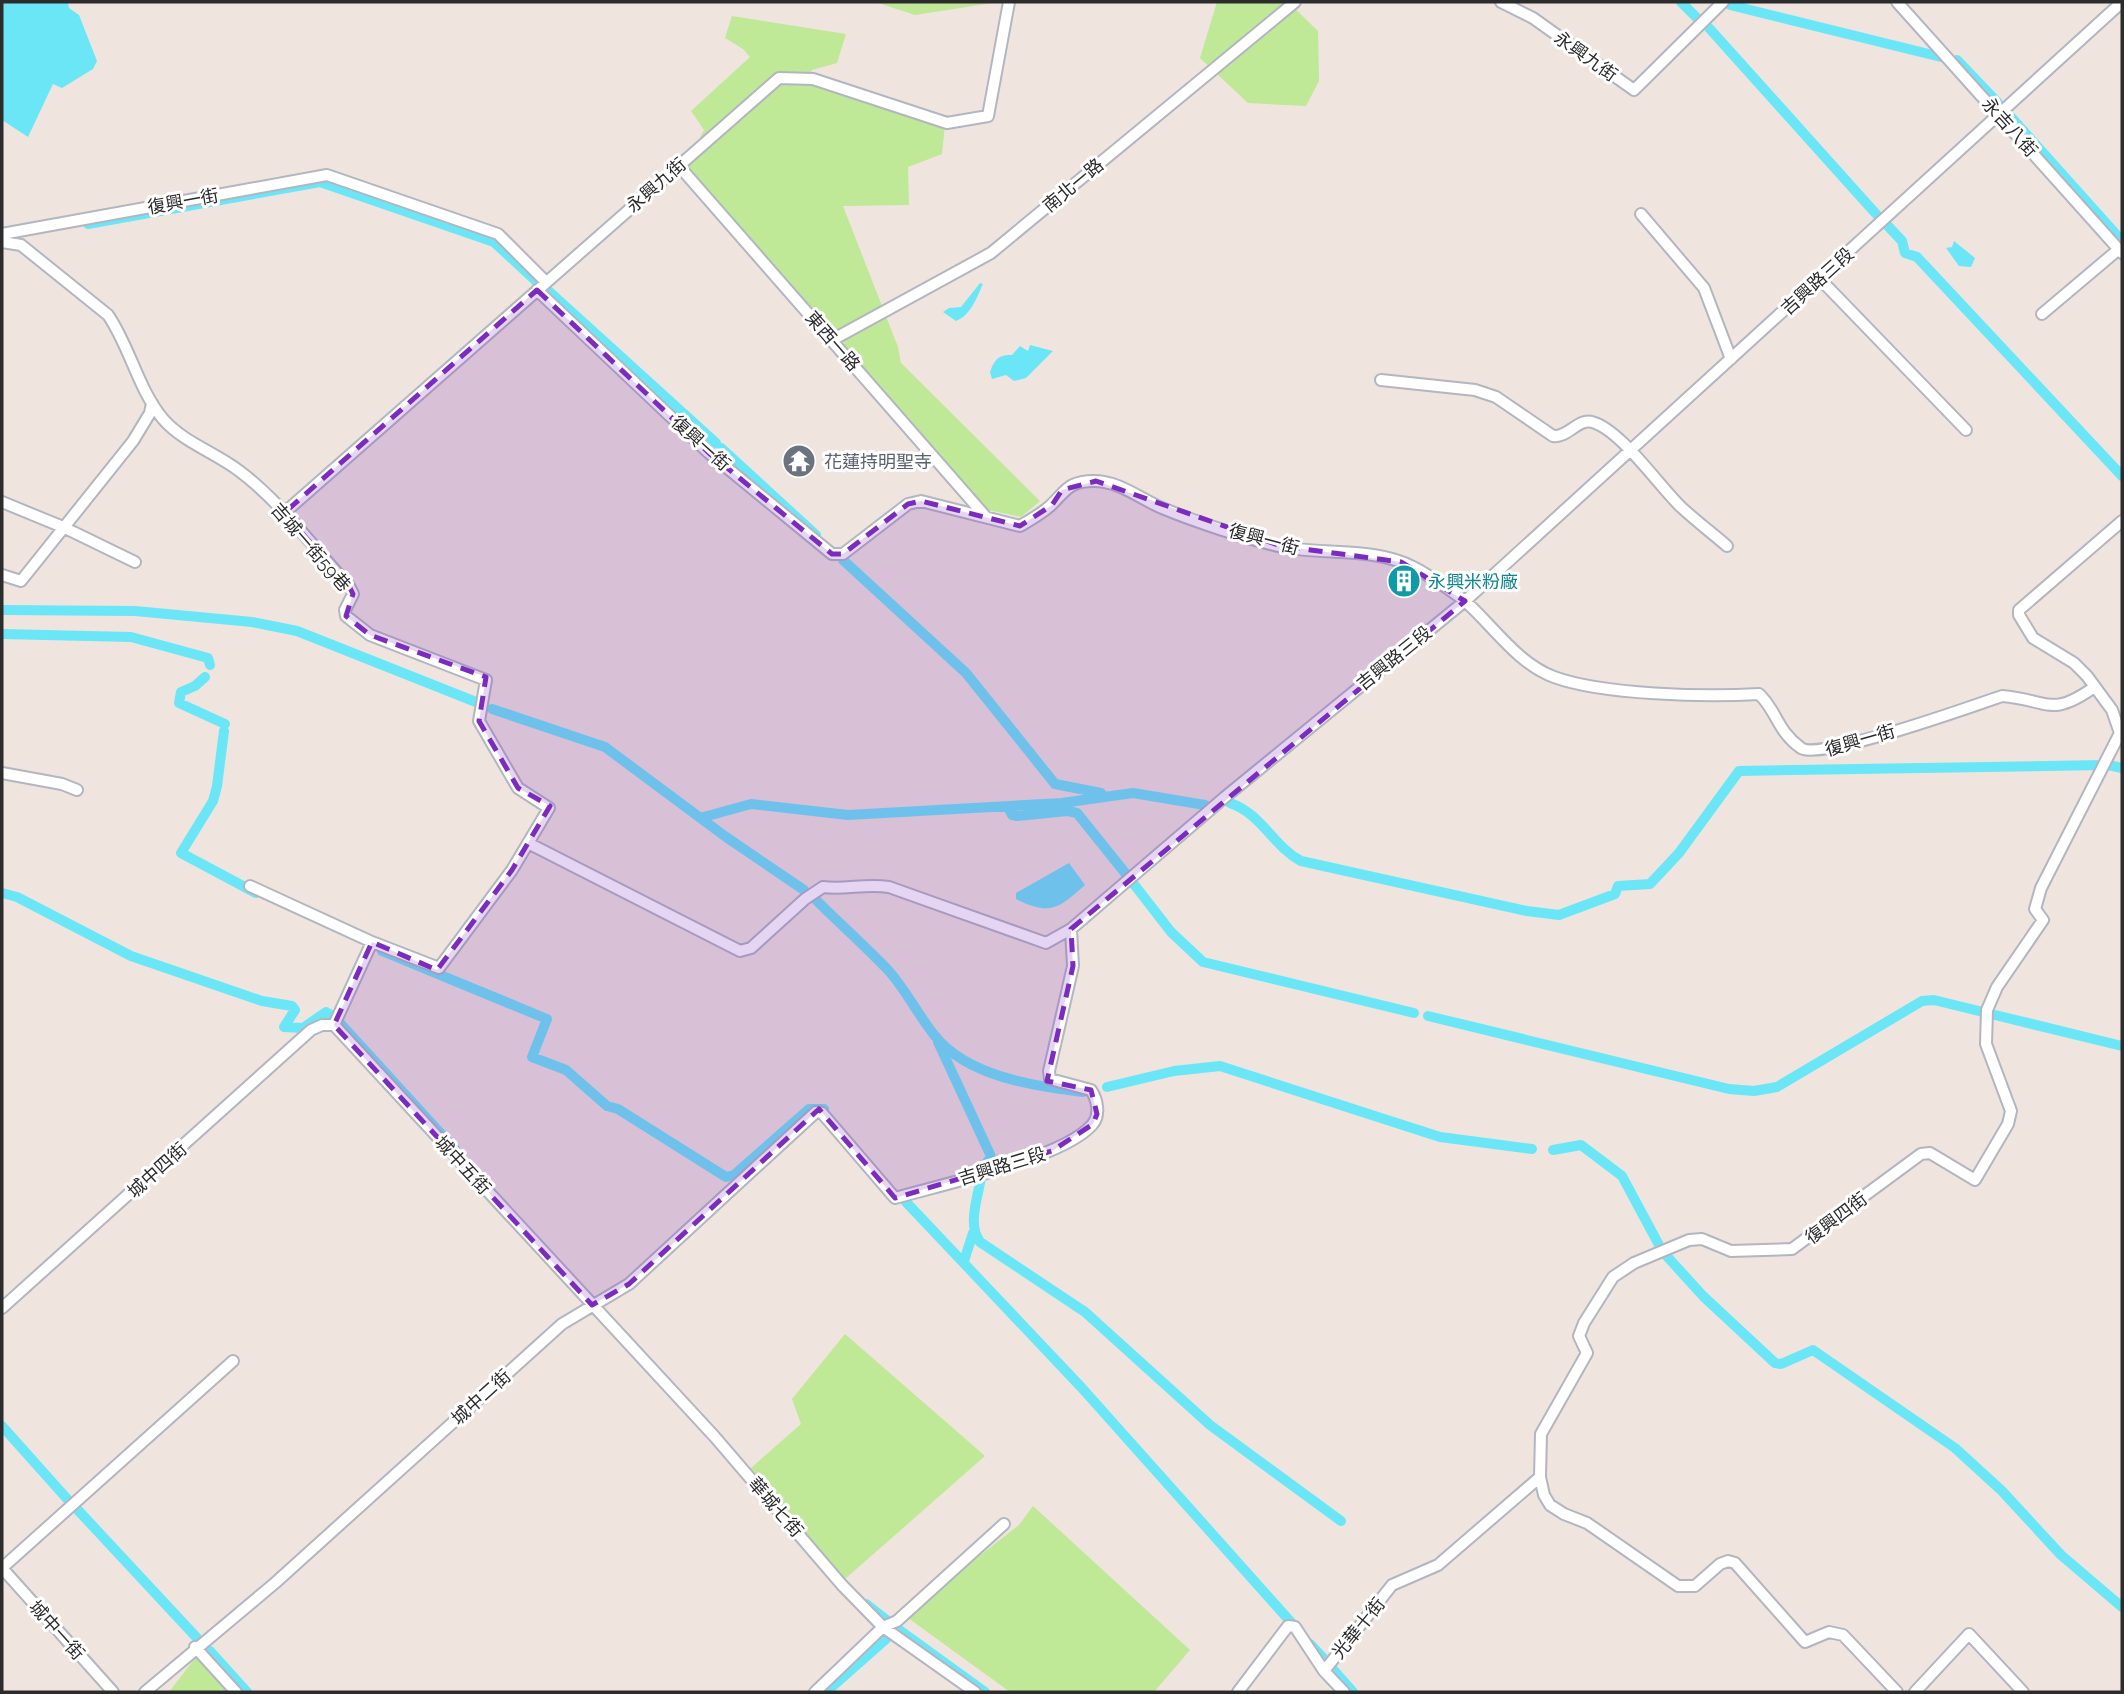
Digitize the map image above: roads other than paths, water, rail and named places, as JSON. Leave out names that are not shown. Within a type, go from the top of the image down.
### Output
[{"type":"street","name":"永興九街","points":[[284,513],[779,78],[813,79],[947,123],[988,116],[1009,2]]},
{"type":"street","name":"南北一路","points":[[832,340],[991,253],[1294,2]]},
{"type":"street","name":"永興九街","points":[[1501,2],[1533,18],[1634,90],[1723,2]]},
{"type":"street","name":"永吉八街","points":[[1897,2],[2121,251]]},
{"type":"street","name":"吉興路三段","points":[[822,1113],[895,1198],[1052,1152],[1093,1125],[1097,1114],[1097,1098],[1091,1090],[1050,1079],[1073,966],[1071,929],[1225,797],[1465,601],[2122,2]]},
{"type":"street","name":"東西一路","points":[[679,166],[986,517]]},
{"type":"street","name":"復興一街","points":[[2,234],[327,175],[498,234],[541,285],[709,453],[832,554],[843,554],[908,503],[921,501],[1020,526],[1052,505],[1062,490],[1078,482],[1096,481],[1128,489],[1171,511],[1281,546],[1394,560],[1414,567],[1465,601],[1531,666],[1554,677],[1593,687],[1702,694],[1759,694],[1768,702],[1779,728],[1803,750],[1817,752],[1846,745],[2002,696],[2057,706],[2071,703],[2093,688]]},
{"type":"street","points":[[1641,214],[1704,288],[1731,359]]},
{"type":"street","name":"吉城一街59巷","points":[[2,242],[21,245],[108,315],[118,330],[152,403],[172,427],[239,471],[284,513],[349,586],[353,594],[345,610],[346,616],[370,635],[486,680],[479,721],[518,788],[549,808],[512,870],[439,968],[372,942]]},
{"type":"street","points":[[2042,314],[2121,251]]},
{"type":"street","points":[[1819,278],[1966,430]]},
{"type":"street","points":[[1381,380],[1475,390],[1496,397],[1553,436],[1564,435],[1590,421],[1630,450],[1680,506],[1727,545]]},
{"type":"street","points":[[2,575],[21,581],[133,441],[150,413],[152,403]]},
{"type":"street","points":[[2,502],[63,527],[135,562]]},
{"type":"street","name":"復興四街","points":[[1897,1692],[1843,1634],[1829,1632],[1805,1642],[1735,1563],[1728,1561],[1720,1564],[1695,1586],[1678,1586],[1587,1523],[1550,1505],[1540,1477],[1541,1434],[1587,1353],[1579,1336],[1584,1323],[1613,1277],[1634,1263],[1689,1240],[1702,1239],[1731,1251],[1792,1249],[1921,1154],[1930,1153],[1975,1180],[1981,1173],[2008,1124],[2011,1111],[1986,1044],[1987,1010],[1997,987],[2043,920],[2035,909],[2041,888],[2120,733],[2112,710],[2074,663],[2033,638],[2019,615],[2019,610],[2122,520]]},
{"type":"street","points":[[2,772],[78,790]]},
{"type":"street","points":[[528,843],[740,951],[751,948],[804,899],[822,887],[845,890],[877,885],[888,887],[1046,943],[1071,929]]},
{"type":"street","points":[[250,886],[372,942],[334,1025]]},
{"type":"street","name":"城中四街","points":[[2,1308],[311,1030],[322,1024],[334,1025]]},
{"type":"street","name":"城中五街","points":[[334,1025],[592,1305]]},
{"type":"street","name":"城中二街","points":[[145,1692],[195,1647],[275,1583],[562,1324],[629,1284],[816,1112],[822,1113]]},
{"type":"street","name":"華城七街","points":[[592,1305],[714,1436],[842,1585],[883,1627],[975,1692]]},
{"type":"street","points":[[2,1568],[233,1361]]},
{"type":"street","name":"光華十街","points":[[1238,1692],[1288,1626],[1295,1627],[1324,1671],[1392,1585],[1438,1565],[1540,1477]]},
{"type":"street","points":[[815,1692],[883,1627],[897,1621],[1004,1524]]},
{"type":"street","name":"城中一街","points":[[2,1568],[113,1692]]},
{"type":"street","points":[[1914,1692],[1969,1634],[2023,1692]]},
{"type":"street","points":[[195,1647],[236,1692]]},
{"type":"street","points":[[1324,1671],[1344,1692]]},
{"type":"water","points":[[2,2],[68,2],[69,8],[79,15],[97,61],[93,69],[62,88],[53,84],[28,137],[2,120]]},
{"type":"water","points":[[1954,241],[1975,258],[1971,267],[1959,266],[1946,248],[1952,247]]},
{"type":"water","points":[[980,283],[983,284],[975,301],[961,318],[956,321],[943,312],[949,308],[961,307]]},
{"type":"water","points":[[1030,345],[1053,351],[1026,378],[1014,381],[1006,375],[992,379],[990,372],[998,358],[1012,355],[1020,346],[1028,351]]},
{"type":"water","points":[[1069,863],[1085,885],[1068,900],[1046,908],[1016,899],[1016,893]]},
{"type":"waterway","points":[[1681,2],[1699,20]]},
{"type":"waterway","points":[[1730,5],[1941,57]]},
{"type":"waterway","points":[[1709,28],[1877,215]]},
{"type":"waterway","points":[[1957,60],[1998,103]]},
{"type":"waterway","points":[[2011,117],[2122,241]]},
{"type":"waterway","points":[[88,224],[320,182],[494,242],[536,281]]},
{"type":"waterway","points":[[1888,226],[1902,241],[1905,253],[1917,257],[2122,476]]},
{"type":"waterway","points":[[544,287],[716,443]]},
{"type":"waterway","points":[[721,448],[816,535]]},
{"type":"waterway","points":[[843,560],[966,673],[1055,784],[1101,793]]},
{"type":"waterway","points":[[2,610],[135,611],[252,622],[297,631],[481,704]]},
{"type":"waterway","points":[[2,634],[131,637],[208,658],[210,665]]},
{"type":"waterway","points":[[205,677],[195,686],[181,692],[179,703],[225,724]]},
{"type":"waterway","points":[[492,709],[605,747],[726,837],[804,890]]},
{"type":"waterway","points":[[224,731],[213,801],[181,853],[256,893]]},
{"type":"waterway","points":[[1230,803],[1251,815],[1291,855],[1301,861],[1527,911],[1559,915],[1615,894],[1618,886],[1650,884],[1679,853],[1739,771],[2105,765]]},
{"type":"waterway","points":[[2108,765],[2122,768]]},
{"type":"waterway","points":[[700,818],[751,804],[848,815],[1062,803],[1133,793],[1205,805]]},
{"type":"waterway","points":[[1008,807],[1012,815],[1017,816],[1068,811],[1077,813],[1126,874]]},
{"type":"waterway","points":[[1133,883],[1171,932],[1203,962],[1414,1013]]},
{"type":"waterway","points":[[2,893],[17,897],[131,956],[262,1001],[292,1006],[295,1010],[284,1027],[303,1028],[326,1012],[332,1016]]},
{"type":"waterway","points":[[814,898],[888,970],[935,1036],[949,1050],[965,1061],[1003,1077],[1083,1092]]},
{"type":"waterway","points":[[382,951],[547,1019],[532,1057],[566,1070],[607,1106],[618,1109],[726,1177],[734,1175],[809,1109],[824,1109]]},
{"type":"waterway","points":[[1428,1016],[1729,1089],[1754,1091],[1777,1087],[1922,1001],[1934,1000],[1983,1012]]},
{"type":"waterway","points":[[1991,1014],[2122,1046]]},
{"type":"waterway","points":[[340,1023],[455,1149]]},
{"type":"waterway","points":[[938,1042],[991,1157],[984,1166]]},
{"type":"waterway","points":[[1107,1087],[1174,1071],[1220,1066],[1440,1137],[1532,1149]]},
{"type":"waterway","points":[[1553,1150],[1581,1145],[1622,1176],[1659,1245]]},
{"type":"waterway","points":[[981,1177],[974,1219],[976,1235],[980,1242],[1085,1312],[1210,1425],[1341,1521]]},
{"type":"waterway","points":[[906,1202],[1081,1387],[1298,1630]]},
{"type":"waterway","points":[[964,1261],[973,1233]]},
{"type":"waterway","points":[[1663,1252],[1703,1296],[1775,1363],[1781,1364],[1813,1350],[1955,1448],[2002,1491],[2061,1555],[2122,1607]]},
{"type":"waterway","points":[[2,1426],[69,1501]]},
{"type":"waterway","points":[[76,1508],[197,1638]]},
{"type":"waterway","points":[[866,1604],[889,1622]]},
{"type":"waterway","points":[[898,1629],[985,1692]]},
{"type":"waterway","points":[[826,1692],[886,1639]]},
{"type":"waterway","points":[[1310,1644],[1323,1658]]},
{"type":"waterway","points":[[210,1651],[247,1692]]},
{"type":"waterway","points":[[1330,1666],[1353,1692]]},
{"type":"place","name":"花蓮持明聖寺","points":[[799,461]]},
{"type":"place","name":"永興米粉廠","points":[[1404,581]]}]
